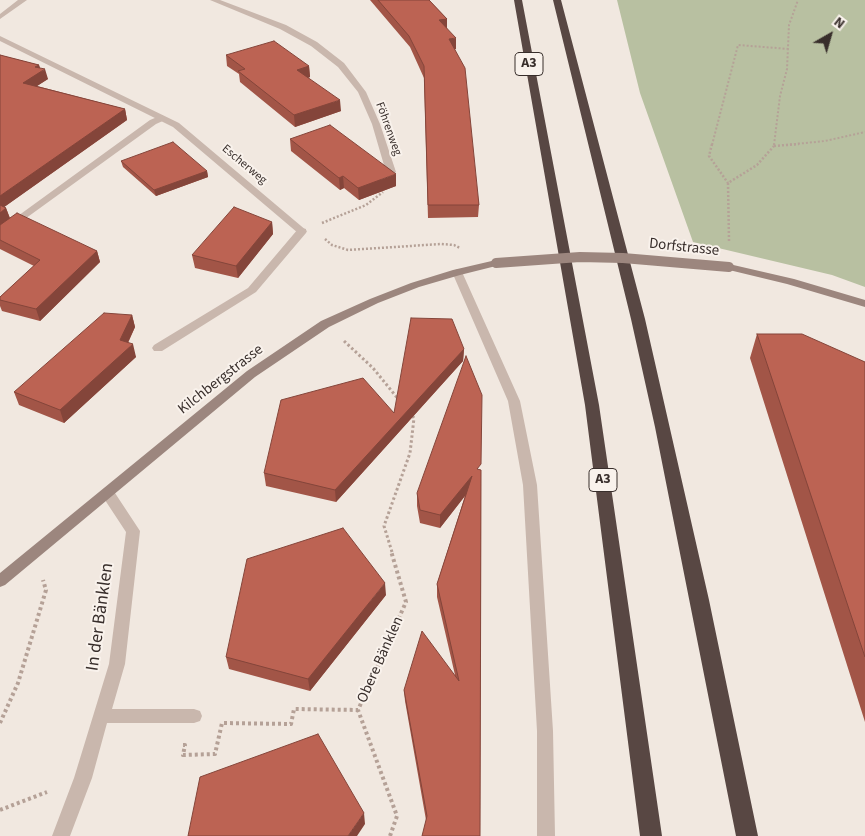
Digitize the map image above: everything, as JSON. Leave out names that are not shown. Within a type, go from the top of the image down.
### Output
[{"type":"highway","name":"A3","points":[[518,0],[592,405],[611,531],[651,836]]},
{"type":"highway","points":[[557,0],[638,319],[661,418],[700,600],[747,836]]},
{"type":"street","points":[[0,17],[23,0]]},
{"type":"street","name":"Föhrenweg","points":[[214,0],[283,27],[314,44],[340,65],[362,92],[376,124],[391,172]]},
{"type":"street","name":"Escherweg","points":[[0,38],[176,125],[307,229]]},
{"type":"street","points":[[0,234],[153,122],[162,118]]},
{"type":"street","points":[[158,348],[252,290],[307,229]]},
{"type":"street","name":"Dorfstrasse","points":[[496,263],[546,258],[623,258],[729,267],[790,280],[865,304]]},
{"type":"street","name":"Kilchbergstrasse","points":[[0,581],[108,494],[251,374],[325,324],[374,301],[457,272],[496,263]]},
{"type":"street","points":[[457,272],[514,401],[530,485],[545,731],[546,836]]},
{"type":"street","name":"In der Bänklen","points":[[61,836],[83,778],[117,664],[133,531],[108,494]]},
{"type":"street","points":[[101,716],[194,716]]},
{"type":"path","points":[[728,183],[757,165],[774,146],[775,125],[787,68],[789,25],[798,0]]},
{"type":"path","points":[[729,267],[740,257],[741,249],[728,240],[728,183],[709,156],[738,45],[789,48]]},
{"type":"path","points":[[774,146],[825,141],[865,132]]},
{"type":"path","points":[[307,229],[366,205],[388,189],[391,172]]},
{"type":"path","points":[[307,229],[332,245],[348,250],[441,244],[454,245],[461,249]]},
{"type":"path","points":[[325,324],[373,368],[402,404]]},
{"type":"path","name":"Obere Bänklen","points":[[390,836],[397,816],[358,710],[406,602],[384,526],[410,452],[414,418],[408,411]]},
{"type":"path","points":[[0,723],[18,682],[46,590],[41,575],[24,563]]},
{"type":"path","name":"Obere Bänklen","points":[[176,745],[185,745],[183,755],[215,754],[222,723],[292,724],[294,709],[358,710]]},
{"type":"path","points":[[0,810],[83,778]]},
{"type":"green space","points":[[617,0],[865,0],[865,287],[832,275],[693,242],[640,93]]},
{"type":"building","points":[[378,0],[429,0],[447,19],[439,20],[456,38],[449,39],[465,68],[479,205],[428,205],[424,66],[409,36]]},
{"type":"building","points":[[274,41],[309,66],[297,70],[340,100],[294,115],[238,71],[245,69],[226,55]]},
{"type":"building","points":[[0,55],[39,65],[35,67],[45,69],[23,83],[125,109],[0,196]]},
{"type":"building","points":[[330,125],[396,174],[358,188],[343,176],[339,178],[290,139]]},
{"type":"building","points":[[173,142],[207,171],[154,190],[121,161]]},
{"type":"building","points":[[0,205],[6,208],[0,213]]},
{"type":"building","points":[[234,207],[272,222],[236,266],[192,255]]},
{"type":"building","points":[[17,213],[97,251],[36,309],[0,300],[0,297],[40,260],[0,240],[0,225]]},
{"type":"building","points":[[104,313],[132,315],[120,340],[133,344],[60,410],[14,392]]},
{"type":"building","points":[[411,318],[452,319],[464,349],[335,490],[264,473],[281,400],[363,378],[394,413]]},
{"type":"building","points":[[757,334],[802,334],[865,362],[865,657]]},
{"type":"building","points":[[466,356],[482,395],[481,464],[477,469],[481,470],[480,836],[422,836],[427,816],[404,690],[422,631],[459,681],[437,584],[472,476],[440,515],[420,510],[417,493]]},
{"type":"building","points":[[343,528],[385,583],[308,679],[226,657],[247,559]]},
{"type":"building","points":[[318,734],[364,813],[348,836],[188,836],[200,777]]}]
